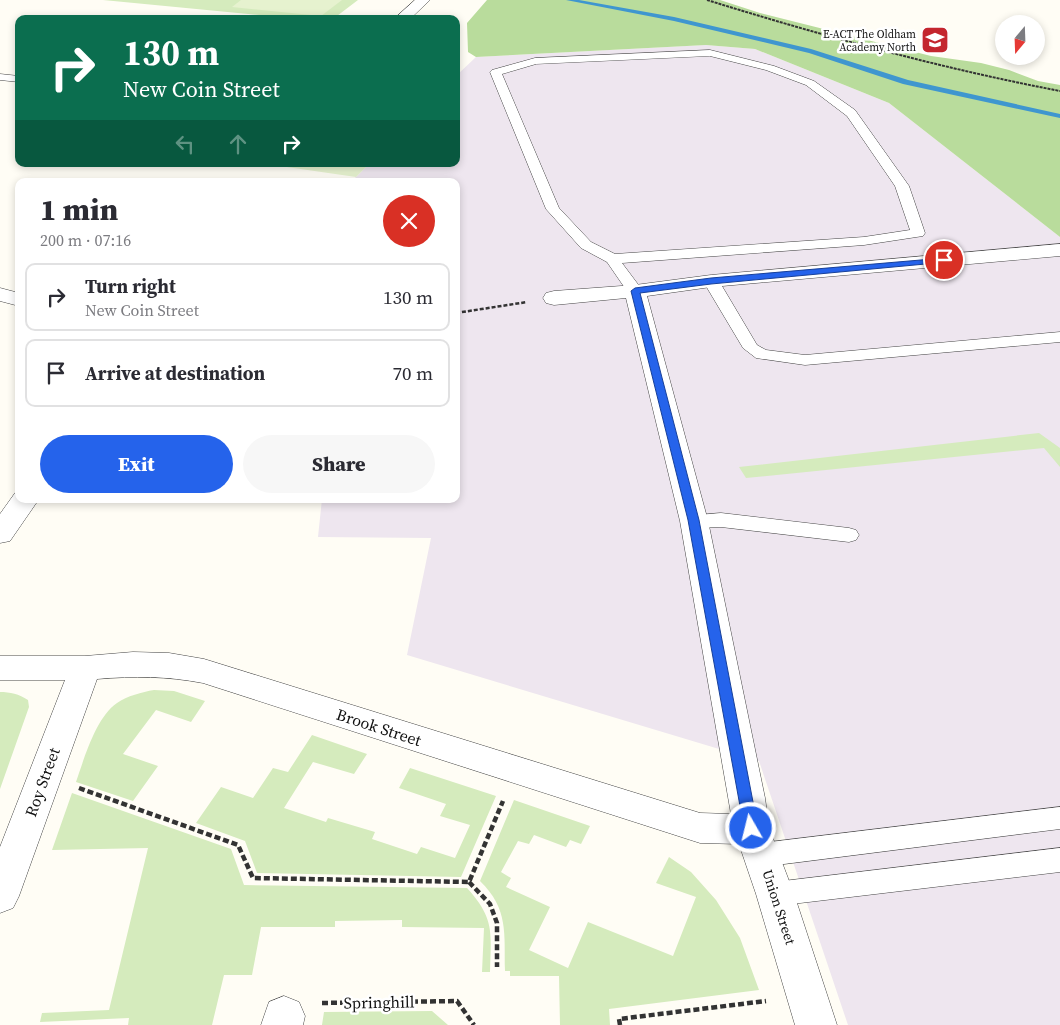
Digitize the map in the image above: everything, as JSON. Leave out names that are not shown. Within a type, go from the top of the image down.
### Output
[{"type":"street","points":[[406,15],[424,0]]},
{"type":"street","points":[[554,298],[635,291],[711,281],[1060,250]]},
{"type":"street","name":"Union Street","points":[[635,291],[694,520],[756,841],[775,894],[816,1025]]},
{"type":"street","points":[[0,294],[15,299]]},
{"type":"street","points":[[0,534],[22,503]]},
{"type":"street","name":"Brook Street","points":[[0,668],[85,668],[133,664],[204,671],[700,828],[724,830],[756,841]]},
{"type":"street","name":"Roy Street","points":[[0,896],[85,668]]},
{"type":"lane","points":[[612,259],[864,241],[918,233],[902,186],[851,114],[810,83],[770,68],[710,53],[535,62],[496,72],[553,209],[586,246],[612,259],[635,291]]},
{"type":"lane","points":[[0,77],[15,79]]},
{"type":"lane","points":[[711,281],[751,348],[762,354],[805,360],[1060,337]]},
{"type":"lane","points":[[694,520],[721,520],[849,535]]},
{"type":"lane","points":[[756,841],[1060,818]]},
{"type":"lane","points":[[775,894],[1060,860]]},
{"type":"path","points":[[707,0],[992,78],[1060,91]]},
{"type":"path","points":[[460,312],[554,298]]},
{"type":"path","points":[[76,787],[238,845],[253,878],[470,882],[490,904],[497,924],[497,967]]},
{"type":"path","points":[[470,882],[507,792]]},
{"type":"path","points":[[620,1025],[619,1018],[772,1000]]},
{"type":"path","name":"Springhill","points":[[283,1020],[318,1003],[457,1001],[474,1025]]},
{"type":"shaded area","points":[[706,45],[755,49],[889,103],[1060,237],[1060,1025],[848,1025],[759,761],[407,655],[431,538],[318,537],[322,503],[460,503],[460,178],[355,178],[366,167],[460,167],[460,72],[476,57]]},
{"type":"green space","points":[[103,0],[358,0],[338,15],[259,15]]},
{"type":"green space","points":[[241,0],[342,0],[322,15],[232,7]]},
{"type":"green space","points":[[487,0],[720,0],[760,13],[931,56],[981,63],[1009,70],[1038,81],[1060,85],[1060,237],[889,103],[755,49],[706,45],[476,57],[468,52],[467,23]]},
{"type":"green space","points":[[287,167],[366,167],[356,177]]},
{"type":"green space","points":[[1039,433],[1060,448],[1060,467],[1044,448],[746,478],[739,467]]},
{"type":"green space","points":[[154,690],[174,691],[205,701],[191,722],[156,710],[123,754],[158,766],[133,801],[76,782],[97,728],[110,709],[125,698]]},
{"type":"green space","points":[[0,692],[7,692],[25,698],[28,700],[29,707],[0,789]]},
{"type":"green space","points":[[312,735],[367,754],[354,774],[313,762],[284,808],[326,822],[328,818],[375,832],[372,839],[417,854],[421,847],[455,858],[470,825],[440,816],[446,804],[399,788],[410,768],[496,796],[461,877],[257,873],[245,841],[196,823],[221,787],[253,798],[273,768],[288,772]]},
{"type":"green space","points":[[72,793],[231,849],[244,885],[467,888],[483,909],[487,918],[491,936],[490,972],[482,972],[484,928],[402,927],[402,920],[335,921],[335,927],[261,927],[252,975],[224,975],[212,1025],[128,1025],[129,1018],[40,1022],[42,1013],[109,1010],[148,848],[52,850]]},
{"type":"green space","points":[[514,800],[590,826],[581,844],[570,840],[566,847],[534,835],[529,844],[518,841],[501,872],[511,878],[506,887],[550,907],[529,950],[568,968],[588,922],[673,956],[696,897],[656,883],[669,857],[691,872],[716,900],[740,938],[759,990],[609,1009],[610,1025],[560,1025],[559,976],[510,976],[510,971],[505,971],[504,934],[500,912],[489,891],[480,881]]},
{"type":"green space","points":[[432,1011],[448,1025],[322,1025],[324,1012]]},
{"type":"waterway","points":[[569,0],[674,19],[811,51],[906,82],[1060,116]]},
{"type":"place","name":"E-ACT The Oldham Academy North","points":[[935,40]]},
{"type":"route","points":[[751,828],[747,798],[694,520],[635,291],[711,281],[944,260]]}]
